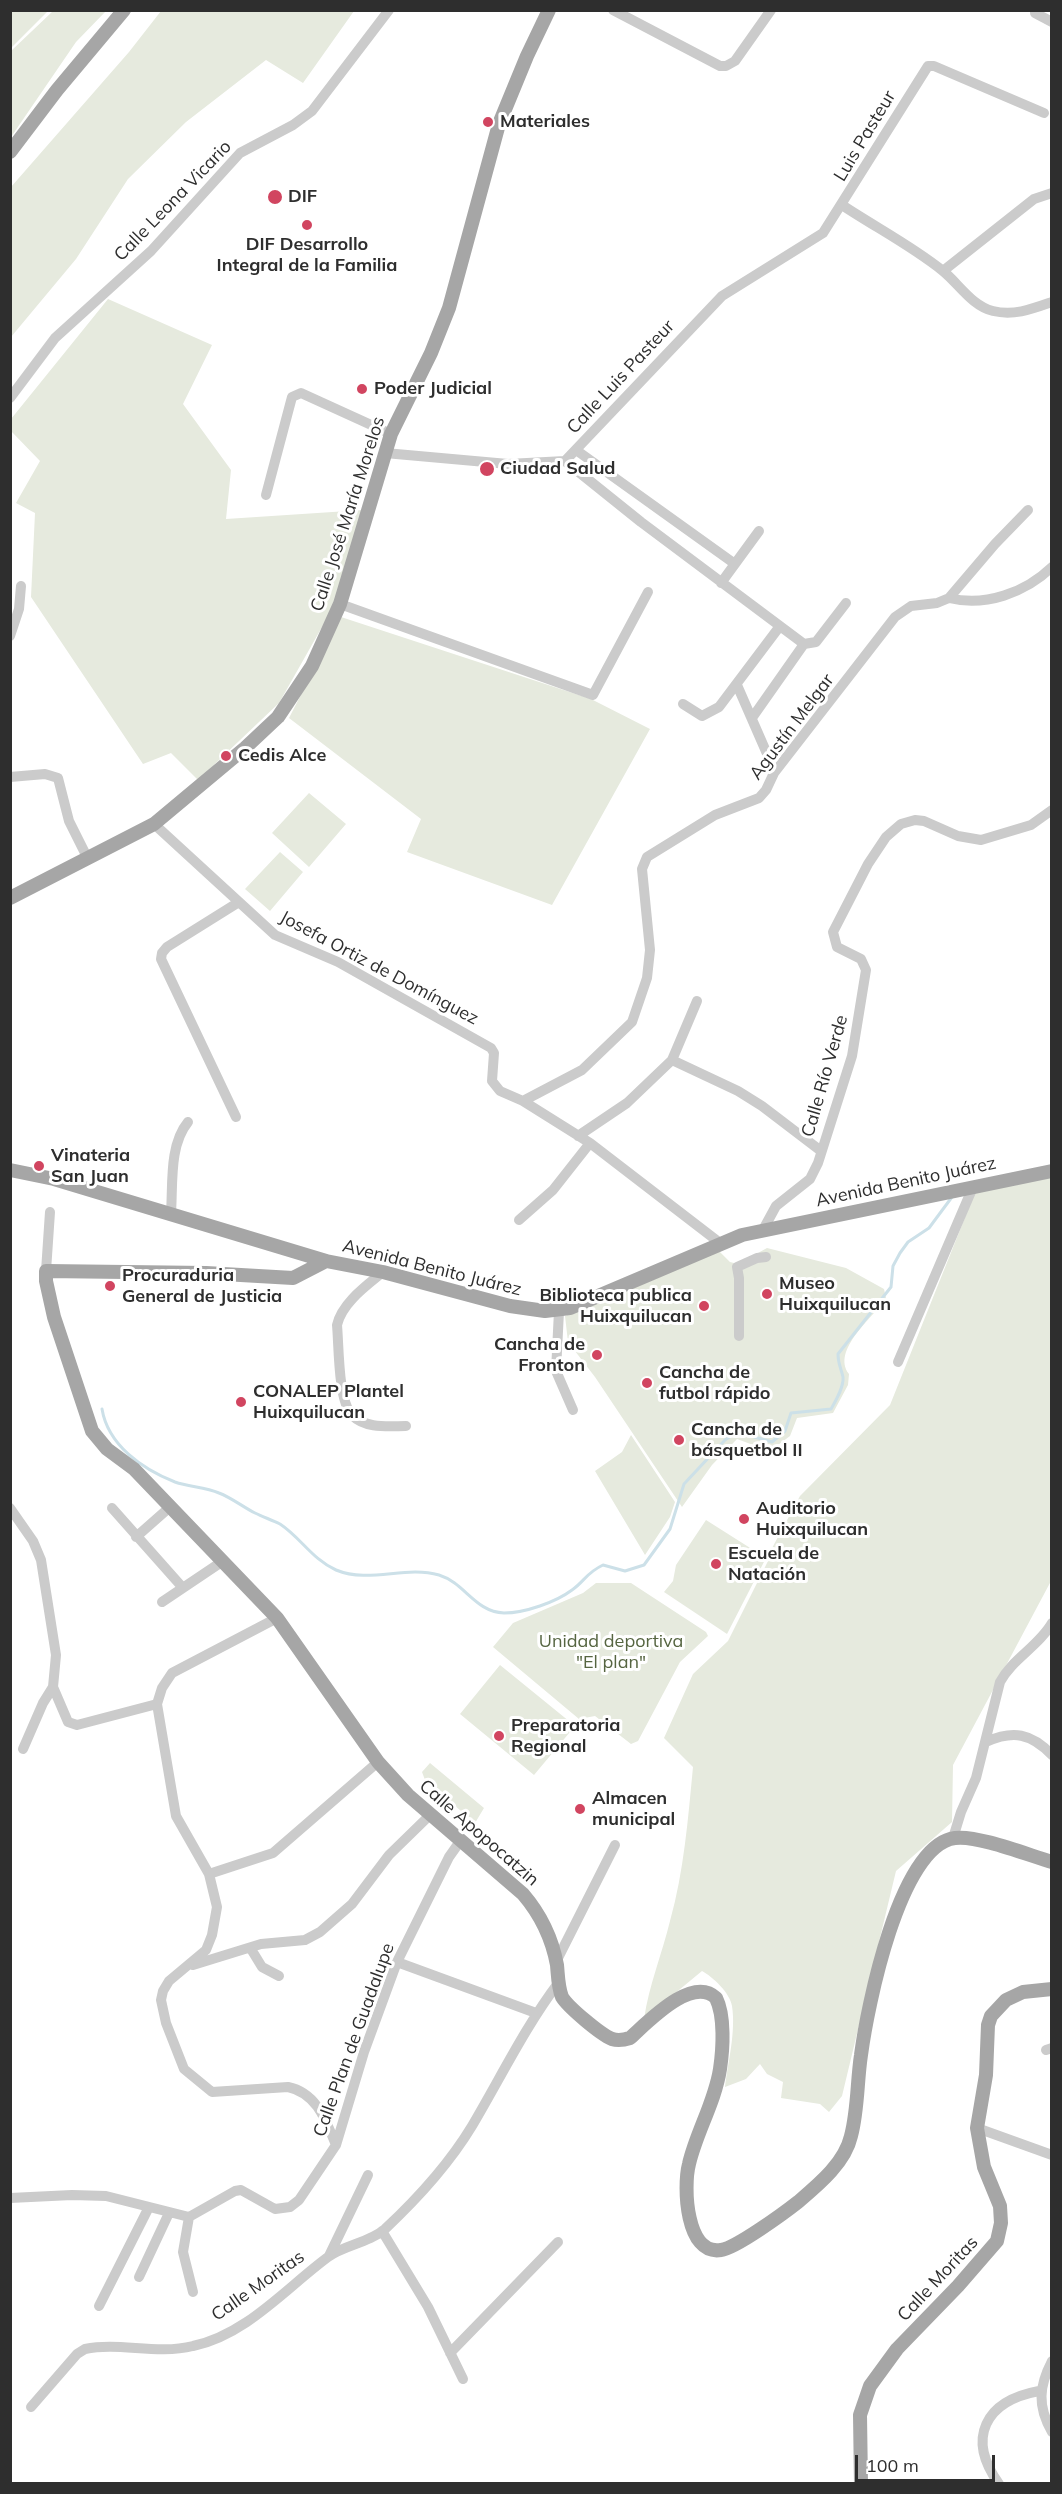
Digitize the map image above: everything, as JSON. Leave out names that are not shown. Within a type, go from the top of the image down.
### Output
[{"type":"main road","points":[[10,152],[57,90],[124,10]]},
{"type":"main road","name":"Calle José María Morelos","points":[[10,898],[154,824],[229,762],[278,717],[312,666],[340,604],[392,434],[431,353],[449,308],[499,124],[526,56],[549,10]]},
{"type":"main road","name":"Avenida Benito Juárez","points":[[10,1170],[54,1179],[326,1260],[383,1272],[510,1306],[558,1311],[720,1243],[764,1228],[971,1191],[1052,1171]]},
{"type":"main road","points":[[46,1271],[196,1273],[293,1278],[326,1260]]},
{"type":"main road","name":"Calle Apopocatzin","points":[[46,1271],[54,1317],[92,1431],[99,1441],[134,1469],[278,1618],[378,1762],[430,1815],[524,1894],[537,1910],[547,1930],[565,2001],[598,2030],[620,2041],[630,2038],[681,1997],[692,1992],[702,1990],[716,1998],[721,2012],[720,2070],[688,2165],[685,2205],[690,2222],[702,2244],[712,2251],[724,2250],[790,2208],[815,2187],[841,2156],[851,2138],[861,2052],[886,1936],[900,1899],[920,1865],[932,1852],[953,1838]]},
{"type":"main road","points":[[953,1838],[996,1845],[1052,1862]]},
{"type":"main road","name":"Calle Moritas","points":[[861,2484],[860,2415],[870,2386],[897,2349],[958,2286],[997,2241],[1000,2206],[984,2167],[976,2128],[986,2075],[991,2016],[1006,2000],[1023,1992],[1052,1989]]},
{"type":"street","name":"Calle Leona Vicario","points":[[10,398],[55,338],[151,251],[240,153],[312,111],[389,10]]},
{"type":"street","points":[[613,10],[720,66],[726,66],[735,61],[771,10]]},
{"type":"street","points":[[1035,13],[1052,21]]},
{"type":"street","name":"Luis Pasteur","points":[[1044,113],[934,66],[928,66],[842,205],[943,271],[969,297],[991,311],[1008,314],[1028,311],[1052,302]]},
{"type":"street","points":[[943,271],[1034,199],[1052,193]]},
{"type":"street","name":"Calle Luis Pasteur","points":[[385,453],[508,464],[565,461],[722,296],[823,232],[842,205]]},
{"type":"street","points":[[266,495],[292,397],[295,394],[302,393],[392,434]]},
{"type":"street","points":[[576,450],[735,564]]},
{"type":"street","points":[[565,461],[721,583],[804,644]]},
{"type":"street","points":[[597,487],[609,474]]},
{"type":"street","points":[[1028,510],[995,544],[949,598],[968,603],[995,598],[1031,583],[1052,567]]},
{"type":"street","points":[[721,583],[759,531]]},
{"type":"street","points":[[10,636],[19,609],[21,586]]},
{"type":"street","points":[[340,604],[593,695],[648,591]]},
{"type":"street","name":"Agustín Melgar","points":[[523,1101],[582,1070],[632,1022],[647,978],[650,950],[642,879],[642,869],[647,857],[722,812],[759,798],[766,790],[774,772],[895,617],[911,606],[937,603],[949,598]]},
{"type":"street","points":[[752,718],[804,644],[816,642],[846,603]]},
{"type":"street","points":[[683,704],[702,716],[711,714],[737,686],[780,626]]},
{"type":"street","points":[[737,686],[768,756]]},
{"type":"street","points":[[10,777],[45,774],[58,778],[69,821],[87,857]]},
{"type":"street","name":"Calle Río Verde","points":[[764,1228],[776,1206],[810,1179],[852,1056],[866,975],[865,964],[837,946],[833,932],[886,837],[901,824],[915,820],[981,840],[1031,825],[1052,810]]},
{"type":"street","name":"Josefa Ortiz de Domínguez","points":[[154,824],[276,934],[338,962],[491,1048],[494,1053],[492,1081],[500,1091],[523,1101],[590,1143],[720,1243]]},
{"type":"street","points":[[236,1117],[161,959],[167,947],[239,902]]},
{"type":"street","points":[[578,1136],[627,1103],[672,1060],[697,1001]]},
{"type":"street","points":[[672,1060],[738,1091],[762,1106],[821,1151]]},
{"type":"street","points":[[171,1213],[176,1152],[180,1132],[188,1122]]},
{"type":"street","points":[[519,1220],[553,1190],[590,1143]]},
{"type":"street","points":[[898,1362],[971,1191]]},
{"type":"street","name":"Calle Apopocatzin","points":[[46,1271],[50,1212]]},
{"type":"street","points":[[739,1336],[737,1267],[757,1258],[766,1257]]},
{"type":"street","points":[[383,1272],[339,1314],[337,1325],[344,1398],[352,1415],[358,1420],[381,1426],[406,1426]]},
{"type":"street","points":[[558,1311],[556,1371],[573,1410]]},
{"type":"street","points":[[136,1537],[170,1507]]},
{"type":"street","points":[[10,1508],[19,1517],[40,1560],[56,1656],[53,1687],[43,1703],[23,1749]]},
{"type":"street","points":[[112,1508],[183,1588]]},
{"type":"street","points":[[162,1602],[223,1561]]},
{"type":"street","points":[[278,1618],[172,1673],[162,1688],[158,1704],[176,1816],[209,1874],[217,1907],[212,1935],[201,1956],[169,1981],[160,2000],[166,2023],[184,2069],[212,2092],[288,2087],[305,2093],[321,2112],[336,2145]]},
{"type":"street","points":[[953,1838],[960,1812],[976,1778],[1003,1677],[1038,1643],[1052,1623]]},
{"type":"street","points":[[53,1687],[68,1722],[77,1725],[158,1704]]},
{"type":"street","points":[[986,1742],[1002,1735],[1020,1735],[1044,1746],[1052,1755]]},
{"type":"street","points":[[209,1874],[273,1853],[378,1762]]},
{"type":"street","points":[[188,1966],[267,1943],[298,1942],[320,1932],[352,1904],[389,1855],[430,1815]]},
{"type":"street","name":"Calle Plan de Guadalupe","points":[[189,2217],[235,2191],[241,2190],[275,2209],[290,2207],[299,2200],[336,2145],[364,2052],[396,1962],[449,1857],[461,1840]]},
{"type":"street","points":[[556,1962],[615,1845]]},
{"type":"street","points":[[250,1949],[262,1967],[279,1976]]},
{"type":"street","points":[[396,1962],[536,2013]]},
{"type":"street","points":[[463,2379],[428,2307],[382,2231],[431,2181],[471,2128],[536,2013],[559,1982]]},
{"type":"street","points":[[976,2128],[1052,2155]]},
{"type":"street","points":[[329,2256],[368,2175]]},
{"type":"street","points":[[10,2198],[106,2196],[189,2217],[183,2252],[193,2292]]},
{"type":"street","points":[[99,2306],[149,2207]]},
{"type":"street","points":[[139,2277],[169,2213]]},
{"type":"street","name":"Calle Moritas","points":[[31,2407],[77,2354],[85,2349],[164,2351],[195,2346],[236,2328],[302,2281],[329,2256],[382,2231]]},
{"type":"street","points":[[450,2353],[558,2242]]},
{"type":"street","points":[[1052,2361],[1039,2391],[1042,2411],[1052,2432]]},
{"type":"street","points":[[999,2484],[986,2461],[981,2440],[985,2425],[1008,2401],[1022,2394],[1039,2391]]},
{"type":"green space","points":[[11,10],[48,11],[11,48]]},
{"type":"green space","points":[[53,11],[106,11],[76,42],[11,137],[11,51]]},
{"type":"green space","points":[[161,11],[354,11],[303,83],[266,60],[186,122],[128,179],[76,259],[11,337],[11,187],[129,52]]},
{"type":"green space","points":[[108,299],[212,345],[183,404],[231,470],[226,519],[363,510],[335,604],[279,703],[198,780],[171,753],[143,764],[31,597],[35,513],[16,503],[40,461],[11,431],[11,419]]},
{"type":"green space","points":[[341,617],[591,699],[650,729],[552,905],[407,852],[421,819],[289,718]]},
{"type":"green space","points":[[309,793],[346,824],[309,867],[272,833]]},
{"type":"green space","points":[[280,852],[303,872],[270,911],[245,889]]},
{"type":"green space","points":[[1051,1175],[1051,1581],[953,1765],[952,1822],[896,1871],[842,2096],[829,2112],[820,2104],[781,2098],[783,2082],[767,2074],[760,2064],[746,2079],[725,2087],[732,2036],[732,2006],[725,1991],[711,1977],[702,1971],[644,2019],[679,1883],[693,1767],[664,1738],[693,1674],[728,1641],[769,1559],[771,1550],[800,1496],[890,1405],[978,1185]]},
{"type":"green space","points":[[767,1248],[846,1268],[884,1289],[886,1298],[849,1345],[845,1355],[845,1365],[849,1374],[848,1385],[833,1413],[797,1418],[790,1436],[774,1448],[756,1446],[737,1439],[712,1465],[682,1507],[595,1377],[568,1342],[565,1316],[718,1250],[730,1262],[738,1264]]},
{"type":"green space","points":[[631,1435],[675,1502],[670,1517],[645,1555],[595,1471],[622,1452]]},
{"type":"green space","points":[[706,1520],[766,1558],[727,1634],[664,1592],[673,1581],[676,1565]]},
{"type":"green space","name":"Unidad deportiva \"El plan\"","points":[[596,1583],[631,1583],[706,1632],[708,1636],[680,1662],[638,1741],[631,1744],[595,1716],[579,1719],[493,1647],[513,1623],[583,1593]]},
{"type":"green space","points":[[500,1665],[575,1726],[534,1775],[460,1714]]},
{"type":"green space","points":[[430,1763],[484,1808],[475,1823],[425,1780],[422,1772]]},
{"type":"waterway","points":[[102,1409],[111,1434],[139,1463],[175,1482],[224,1495],[280,1524],[320,1560],[336,1570],[362,1575],[426,1572],[448,1579],[485,1608],[504,1613],[531,1609],[565,1594],[603,1565],[625,1571],[644,1565],[670,1529],[684,1484],[725,1440],[737,1432],[772,1442],[785,1431],[791,1413],[831,1409],[843,1381],[838,1354],[891,1287],[893,1266],[900,1253],[908,1242],[929,1228],[952,1197]]},
{"type":"place","name":"Materiales","points":[[488,122]]},
{"type":"place","name":"DIF","points":[[275,197]]},
{"type":"place","name":"DIF Desarrollo Integral de la Familia","points":[[307,225]]},
{"type":"place","name":"Poder Judicial","points":[[362,389]]},
{"type":"place","name":"Ciudad Salud","points":[[487,469]]},
{"type":"place","name":"Cedis Alce","points":[[226,756]]},
{"type":"place","name":"Vinateria San Juan","points":[[39,1166]]},
{"type":"place","name":"Procuraduria General de Justicia","points":[[110,1286]]},
{"type":"place","name":"Museo Huixquilucan","points":[[767,1294]]},
{"type":"place","name":"Biblioteca publica Huixquilucan","points":[[704,1306]]},
{"type":"place","name":"Cancha de Fronton","points":[[597,1355]]},
{"type":"place","name":"Cancha de futbol rápido","points":[[647,1383]]},
{"type":"place","name":"CONALEP Plantel Huixquilucan","points":[[241,1402]]},
{"type":"place","name":"Cancha de básquetbol II","points":[[679,1440]]},
{"type":"place","name":"Auditorio Huixquilucan","points":[[744,1519]]},
{"type":"place","name":"Escuela de Natación","points":[[716,1564]]},
{"type":"place","name":"Preparatoria Regional","points":[[499,1736]]},
{"type":"place","name":"Almacen municipal","points":[[580,1809]]}]
